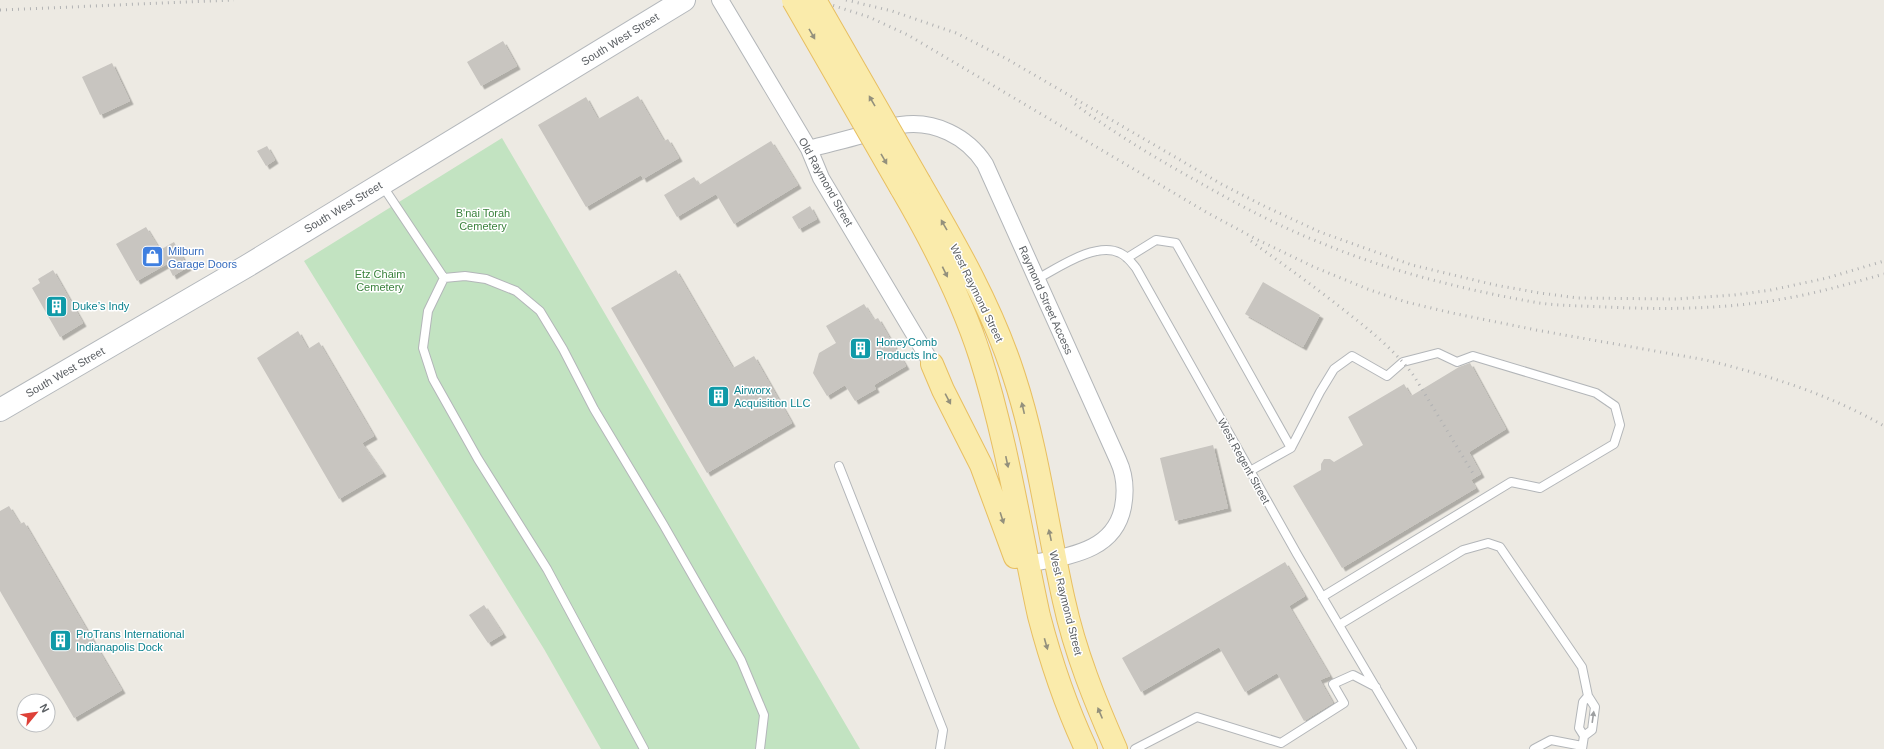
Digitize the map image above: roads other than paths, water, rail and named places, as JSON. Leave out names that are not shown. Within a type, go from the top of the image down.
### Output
[{"type":"main road","name":"South West Street","points":[[0,410],[247,266],[684,0]]},
{"type":"main road","name":"West Raymond Street","points":[[793,0],[910,186],[976,285],[999,336],[1014,376],[1030,440],[1064,602],[1081,663],[1092,694],[1116,749]]},
{"type":"main road","name":"West Raymond Street","points":[[815,0],[910,186],[920,221],[949,279],[979,354],[998,422],[1039,616],[1054,668],[1086,749]]},
{"type":"main road","points":[[932,364],[943,390],[970,440],[991,488],[1007,536],[1039,616]]},
{"type":"street","name":"Old Raymond Street","points":[[720,0],[809,149],[821,178],[932,364]]},
{"type":"street","name":"Raymond Street Access","points":[[809,149],[894,126],[915,124],[942,129],[962,140],[975,151],[985,164],[1118,460],[1124,479],[1122,511],[1110,536],[1093,548],[1028,564]]},
{"type":"lane","points":[[381,184],[444,278]]},
{"type":"lane","points":[[1127,258],[1156,240],[1176,243],[1291,448]]},
{"type":"lane","name":"West Regent Street","points":[[1037,279],[1086,254],[1105,250],[1114,251],[1127,258],[1142,276],[1250,471],[1322,597],[1412,749]]},
{"type":"lane","points":[[444,278],[465,276],[486,279],[516,291],[540,311],[563,349],[594,409],[663,524],[741,660],[764,716],[760,749]]},
{"type":"lane","points":[[444,278],[428,311],[423,348],[432,379],[478,459],[547,569],[644,749]]},
{"type":"lane","points":[[1250,471],[1291,448],[1320,392],[1334,369],[1352,356],[1387,376],[1403,362],[1438,353],[1457,362],[1473,356],[1596,393],[1614,406],[1620,425],[1614,444],[1540,488],[1511,482],[1322,597]]},
{"type":"lane","points":[[839,466],[943,730],[940,749]]},
{"type":"lane","points":[[1339,625],[1462,550],[1488,542],[1500,547],[1582,667],[1588,696],[1595,707],[1592,730],[1584,736]]},
{"type":"lane","points":[[1135,749],[1197,717],[1281,743],[1344,703],[1333,684],[1353,675],[1376,687]]},
{"type":"lane","points":[[1534,749],[1551,740],[1582,748],[1584,736],[1579,728],[1583,702],[1588,696]]},
{"type":"railway","points":[[0,10],[234,0]]},
{"type":"railway","points":[[816,0],[869,17],[908,35],[1206,212],[1256,239],[1314,267],[1370,290],[1406,302],[1452,313],[1536,330],[1706,360],[1729,366],[1775,379],[1820,395],[1842,404],[1884,426]]},
{"type":"railway","points":[[846,0],[892,11],[956,33],[1007,59],[1223,185],[1266,207],[1320,232],[1412,265],[1495,285],[1578,298],[1676,299],[1734,295],[1771,290],[1827,278],[1884,261]]},
{"type":"railway","points":[[1075,104],[1116,133],[1159,159],[1268,220],[1372,262],[1399,271],[1483,292],[1556,305],[1631,308],[1698,308],[1766,302],[1788,298],[1884,274]]},
{"type":"railway","points":[[1251,241],[1350,315],[1397,356],[1414,376],[1474,475]]},
{"type":"place","name":"Milburn Garage Doors","points":[[153,257]]},
{"type":"place","name":"Duke’s Indy","points":[[57,306]]},
{"type":"place","name":"HoneyComb Products Inc","points":[[861,348]]},
{"type":"place","name":"Airworx Acquisition LLC","points":[[719,396]]},
{"type":"place","name":"ProTrans International Indianapolis Dock","points":[[61,640]]},
{"type":"park label","name":"B'nai Torah Cemetery","points":[[483,219]]},
{"type":"park label","name":"Etz Chaim Cemetery","points":[[380,280]]}]
